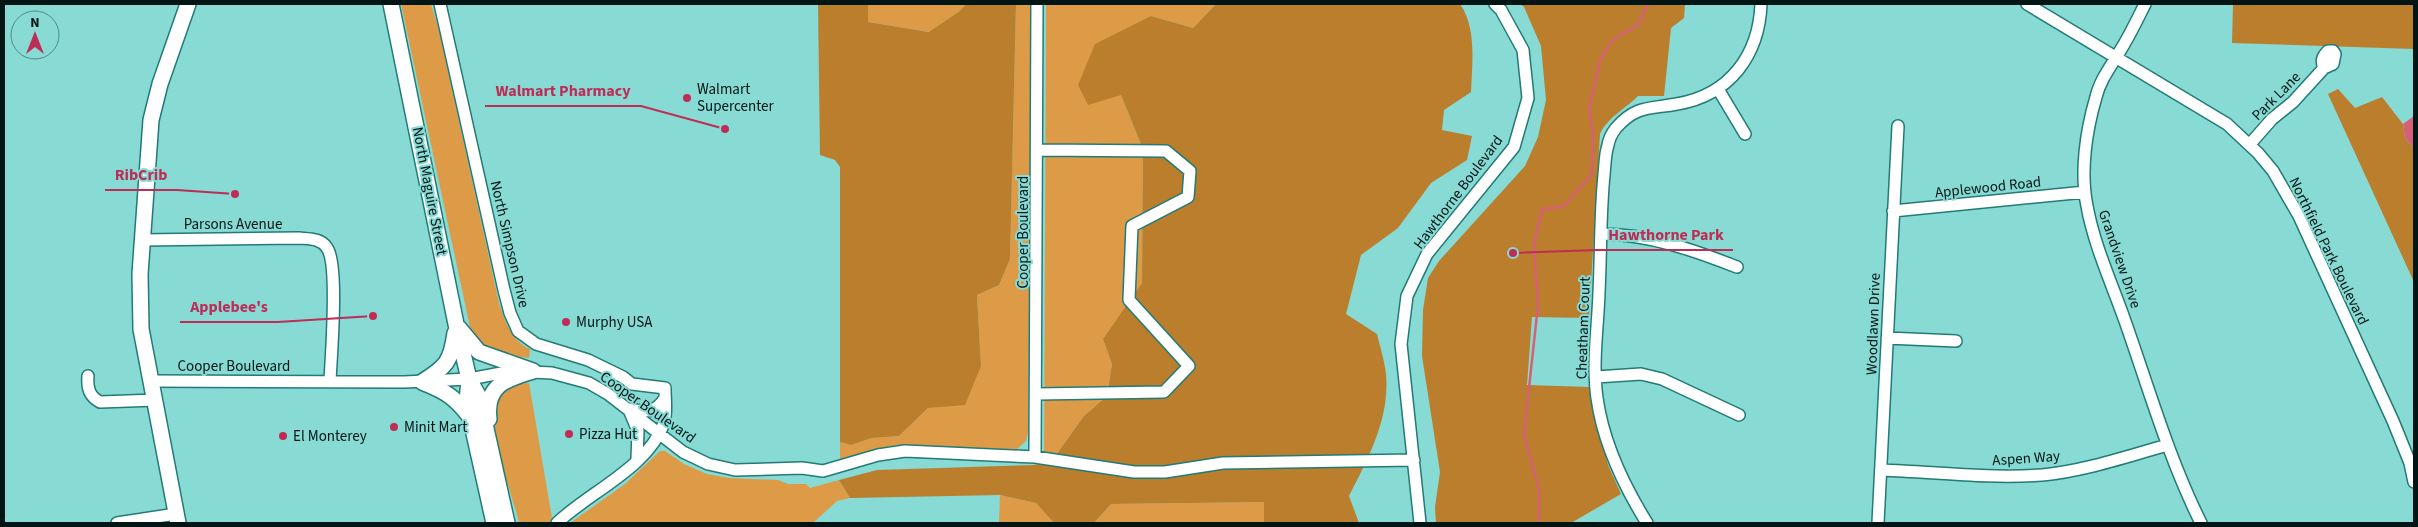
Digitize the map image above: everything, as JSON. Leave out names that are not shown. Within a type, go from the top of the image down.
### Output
[{"type":"main road","points":[[177,518],[141,329],[142,240],[151,120],[160,84],[188,4]]},
{"type":"main road","name":"North Maguire Street","points":[[391,4],[468,379],[467,402],[494,523]]},
{"type":"main road","points":[[456,324],[479,352],[533,371]]},
{"type":"main road","points":[[422,382],[444,367],[453,349],[456,324]]},
{"type":"main road","points":[[489,443],[487,408],[496,387],[508,378],[533,371]]},
{"type":"main road","name":"North Maguire Street","points":[[468,379],[478,397],[507,523]]},
{"type":"main road","points":[[422,382],[444,391],[462,406],[471,418]]},
{"type":"street","name":"North Simpson Drive","points":[[440,4],[504,290],[510,312],[518,330],[536,344],[588,360],[623,377],[632,384],[665,388],[665,398]]},
{"type":"street","name":"Hawthorne Boulevard","points":[[1420,523],[1400,344],[1407,296],[1427,254],[1514,148],[1528,98],[1522,50],[1501,10],[1495,4]]},
{"type":"street","name":"Cheatham Court","points":[[1647,523],[1630,494],[1606,438],[1596,396],[1601,234],[1607,145],[1612,134],[1626,118],[1638,111],[1654,106],[1676,105],[1695,100],[1718,90],[1738,72],[1758,35],[1761,4]]},
{"type":"street","name":"Northfield Park Boulevard","points":[[2027,4],[2215,115],[2250,144],[2273,172],[2299,216],[2393,421],[2410,463],[2414,482]]},
{"type":"street","name":"Grandview Drive","points":[[2145,4],[2096,96],[2090,124],[2084,177],[2085,192],[2093,229],[2168,444],[2188,497],[2201,523]]},
{"type":"street","name":"Cooper Boulevard","points":[[1035,457],[1039,5]]},
{"type":"street","name":"Park Lane","points":[[2250,144],[2272,119],[2294,102],[2324,68]]},
{"type":"street","points":[[1718,90],[1744,134]]},
{"type":"street","name":"Woodlawn Drive","points":[[1878,523],[1898,126]]},
{"type":"street","points":[[1037,394],[1164,392],[1189,366],[1129,300],[1132,226],[1188,197],[1190,172],[1166,151],[1038,150]]},
{"type":"street","name":"Applewood Road","points":[[1893,211],[2085,192]]},
{"type":"street","points":[[1601,234],[1623,234],[1645,238],[1693,250],[1737,266]]},
{"type":"street","name":"Parsons Avenue","points":[[142,240],[299,238],[318,240],[323,244],[331,257],[333,284],[330,381]]},
{"type":"street","points":[[1887,338],[1956,341]]},
{"type":"street","name":"Cooper Boulevard","points":[[152,381],[422,382],[468,379],[497,373],[533,371],[570,377],[589,384],[628,408],[683,452],[703,462],[735,470],[802,468],[823,471],[878,455],[905,451],[1035,457],[1134,472],[1165,472],[1222,463],[1414,460]]},
{"type":"street","points":[[1596,377],[1641,374],[1662,379],[1739,415]]},
{"type":"street","points":[[88,376],[89,390],[93,398],[100,402],[156,400]]},
{"type":"street","points":[[628,408],[647,412],[659,407],[665,398]]},
{"type":"street","points":[[557,523],[621,476],[636,461],[659,433],[664,421],[665,398]]},
{"type":"street","points":[[628,408],[638,432],[636,461]]},
{"type":"street","name":"Aspen Way","points":[[1882,470],[2009,476],[2044,474],[2102,463],[2168,444]]},
{"type":"street","points":[[117,523],[177,518]]},
{"type":"shaded area","points":[[401,4],[431,4],[439,30],[499,303],[513,336],[530,349],[529,358],[489,353],[471,332]]},
{"type":"shaded area","points":[[818,4],[868,4],[868,22],[929,32],[960,11],[966,4],[1016,4],[1010,259],[999,285],[977,295],[981,366],[965,405],[928,408],[899,436],[872,438],[851,445],[840,442],[840,167],[835,160],[820,155]]},
{"type":"shaded area","points":[[868,4],[966,4],[960,11],[930,32],[868,22]]},
{"type":"shaded area","points":[[1016,4],[1032,4],[1028,433],[1026,441],[1017,449],[906,450],[840,459],[840,442],[851,445],[872,438],[899,436],[928,408],[981,366],[977,295],[999,285],[1010,259]]},
{"type":"shaded area","points":[[1046,4],[1216,4],[1193,28],[1151,16],[1121,95],[1143,149],[1142,284],[1103,339],[1112,364],[1107,396],[1084,416],[1051,462],[1035,465],[1044,454]]},
{"type":"shaded area","points":[[1216,4],[1460,4],[1469,24],[1472,46],[1471,92],[1444,110],[1442,130],[1472,136],[1467,160],[1431,183],[1398,228],[1361,255],[1346,314],[1377,334],[1386,375],[1385,407],[1381,422],[1370,453],[1349,496],[1359,523],[1264,523],[1264,502],[1111,504],[1094,523],[1054,523],[1036,503],[1000,495],[850,498],[839,480],[877,470],[1035,465],[1051,462],[1084,416],[1107,396],[1112,364],[1103,339],[1142,283],[1143,149],[1121,95],[1088,105],[1078,85],[1095,44],[1151,16],[1193,28]]},
{"type":"shaded area","points":[[1520,4],[1685,4],[1684,18],[1671,28],[1664,96],[1638,96],[1607,123],[1600,134],[1589,318],[1532,317],[1527,385],[1590,387],[1608,465],[1621,494],[1571,523],[1436,523],[1435,507],[1440,472],[1422,356],[1423,310],[1428,278],[1439,261],[1525,166],[1538,137],[1546,100],[1541,46],[1524,7]]},
{"type":"shaded area","points":[[2233,4],[2414,4],[2414,49],[2232,43]]},
{"type":"shaded area","points":[[2338,89],[2355,108],[2382,97],[2403,124],[2405,138],[2414,149],[2414,282],[2328,94]]},
{"type":"shaded area","points":[[2414,116],[2414,149],[2405,138],[2403,124]]},
{"type":"shaded area","points":[[529,383],[552,518],[549,523],[519,523],[501,458],[494,423],[495,408],[501,392],[508,387]]},
{"type":"shaded area","points":[[660,451],[665,451],[684,464],[707,474],[729,478],[778,480],[788,484],[806,484],[810,488],[839,480],[850,498],[837,501],[813,523],[570,523],[625,484]]},
{"type":"shaded area","points":[[1000,495],[1036,503],[1054,523],[999,523]]},
{"type":"shaded area","points":[[1265,502],[1264,523],[1094,523],[1111,504]]},
{"type":"waterway","points":[[1539,523],[1539,490],[1524,434],[1538,305],[1534,245],[1542,209],[1563,207],[1592,174],[1593,133],[1589,108],[1600,61],[1612,40],[1638,25],[1648,4]]},
{"type":"place","name":"Walmart Supercenter","points":[[687,98]]},
{"type":"place","name":"Walmart Pharmacy","points":[[725,129]]},
{"type":"place","name":"RibCrib","points":[[235,194]]},
{"type":"place","name":"Hawthorne Park","points":[[1513,253]]},
{"type":"place","name":"Applebee's","points":[[373,316]]},
{"type":"place","name":"Murphy USA","points":[[566,322]]},
{"type":"place","name":"Minit Mart","points":[[394,427]]},
{"type":"place","name":"Pizza Hut","points":[[569,434]]},
{"type":"place","name":"El Monterey","points":[[283,436]]}]
